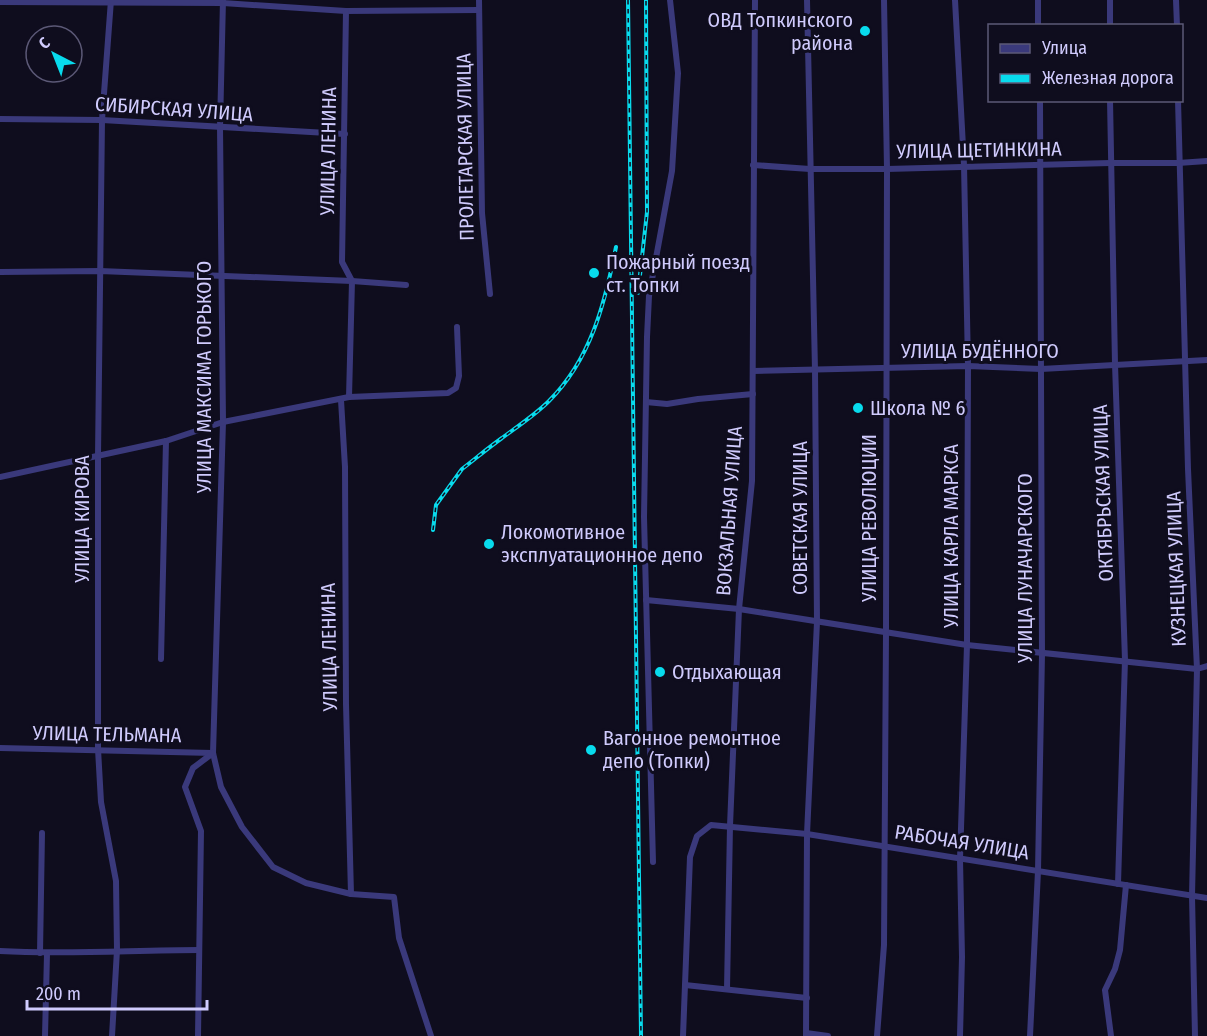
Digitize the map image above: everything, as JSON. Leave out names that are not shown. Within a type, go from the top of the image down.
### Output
[{"type":"street","name":"ПРОЛЕТАРСКАЯ УЛИЦА","points":[[479,0],[482,213],[490,294]]},
{"type":"street","points":[[653,862],[644,517],[646,402],[649,296],[672,171],[678,73],[670,0]]},
{"type":"street","name":"ВОКЗАЛЬНАЯ УЛИЦА","points":[[727,989],[738,609],[752,481],[755,0]]},
{"type":"street","name":"СОВЕТСКАЯ УЛИЦА","points":[[806,1035],[807,834],[817,622],[815,370],[807,0]]},
{"type":"street","name":"УЛИЦА РЕВОЛЮЦИИ","points":[[877,1036],[884,945],[887,168],[884,0]]},
{"type":"street","name":"УЛИЦА КАРЛА МАРКСА","points":[[956,0],[964,165],[968,366],[967,645],[960,859],[962,957],[960,1036]]},
{"type":"street","points":[[1038,0],[1038,24]]},
{"type":"street","points":[[1110,0],[1110,24]]},
{"type":"street","points":[[1176,0],[1177,24]]},
{"type":"street","name":"УЛИЦА КИРОВА","points":[[111,1],[102,120],[98,456],[98,749],[101,802],[116,881],[117,950],[112,1036]]},
{"type":"street","points":[[0,2],[223,2],[346,11],[479,10]]},
{"type":"street","name":"УЛИЦА МАКСИМА ГОРЬКОГО","points":[[223,2],[220,127],[223,422],[213,753],[221,787],[242,827],[273,867],[306,883],[351,894],[394,897],[399,938],[431,1036]]},
{"type":"street","name":"УЛИЦА ЛЕНИНА","points":[[346,11],[342,262],[352,281],[349,397]]},
{"type":"street","name":"УЛИЦА ЛУНАЧАРСКОГО","points":[[1030,1036],[1038,871],[1042,654],[1040,102]]},
{"type":"street","name":"ОКТЯБРЬСКАЯ УЛИЦА","points":[[1110,102],[1115,364],[1125,660],[1118,884]]},
{"type":"street","name":"КУЗНЕЦКАЯ УЛИЦА","points":[[1178,102],[1178,163],[1197,669],[1192,896],[1195,1036]]},
{"type":"street","name":"СИБИРСКАЯ УЛИЦА","points":[[0,119],[102,120],[345,134]]},
{"type":"street","name":"УЛИЦА ЩЕТИНКИНА","points":[[753,165],[810,169],[1207,161]]},
{"type":"street","points":[[0,272],[100,271],[406,285]]},
{"type":"street","points":[[0,477],[166,441],[223,422],[349,397],[448,393],[456,388],[459,376],[457,327]]},
{"type":"street","name":"УЛИЦА БУДЁННОГО","points":[[753,370],[968,366],[1041,369],[1207,360]]},
{"type":"street","points":[[646,402],[667,404],[753,394]]},
{"type":"street","name":"УЛИЦА ЛЕНИНА","points":[[341,400],[345,445],[346,704],[351,894]]},
{"type":"street","points":[[161,659],[166,441]]},
{"type":"street","points":[[646,600],[738,609],[967,645],[1042,654],[1125,660],[1197,669],[1207,666]]},
{"type":"street","name":"УЛИЦА ТЕЛЬМАНА","points":[[0,748],[213,753]]},
{"type":"street","points":[[198,1036],[201,831],[185,787],[193,768],[213,753]]},
{"type":"street","name":"РАБОЧАЯ УЛИЦА","points":[[685,985],[690,857],[697,836],[711,825],[807,834],[1207,898]]},
{"type":"street","points":[[42,833],[45,1036]]},
{"type":"street","points":[[1111,1036],[1105,990],[1115,969],[1120,950],[1126,885]]},
{"type":"street","points":[[0,951],[44,953],[199,950]]},
{"type":"street","points":[[683,1036],[685,985],[807,998]]},
{"type":"street","points":[[806,1035],[828,1036]]},
{"type":"railway","points":[[628,0],[641,1036]]},
{"type":"railway","points":[[638,293],[647,212],[646,0]]},
{"type":"railway","points":[[433,530],[436,505],[462,469],[544,406],[576,367],[586,349],[601,309],[616,247]]},
{"type":"place","name":"ОВД Топкинского района","points":[[865,31]]},
{"type":"place","name":"Пожарный поезд ст. Топки","points":[[594,273]]},
{"type":"place","name":"Школа № 6","points":[[858,408]]},
{"type":"place","name":"Локомотивное эксплуатационное депо","points":[[489,544]]},
{"type":"place","name":"Отдыхающая","points":[[660,672]]},
{"type":"place","name":"Вагонное ремонтное депо (Топки)","points":[[591,750]]}]
